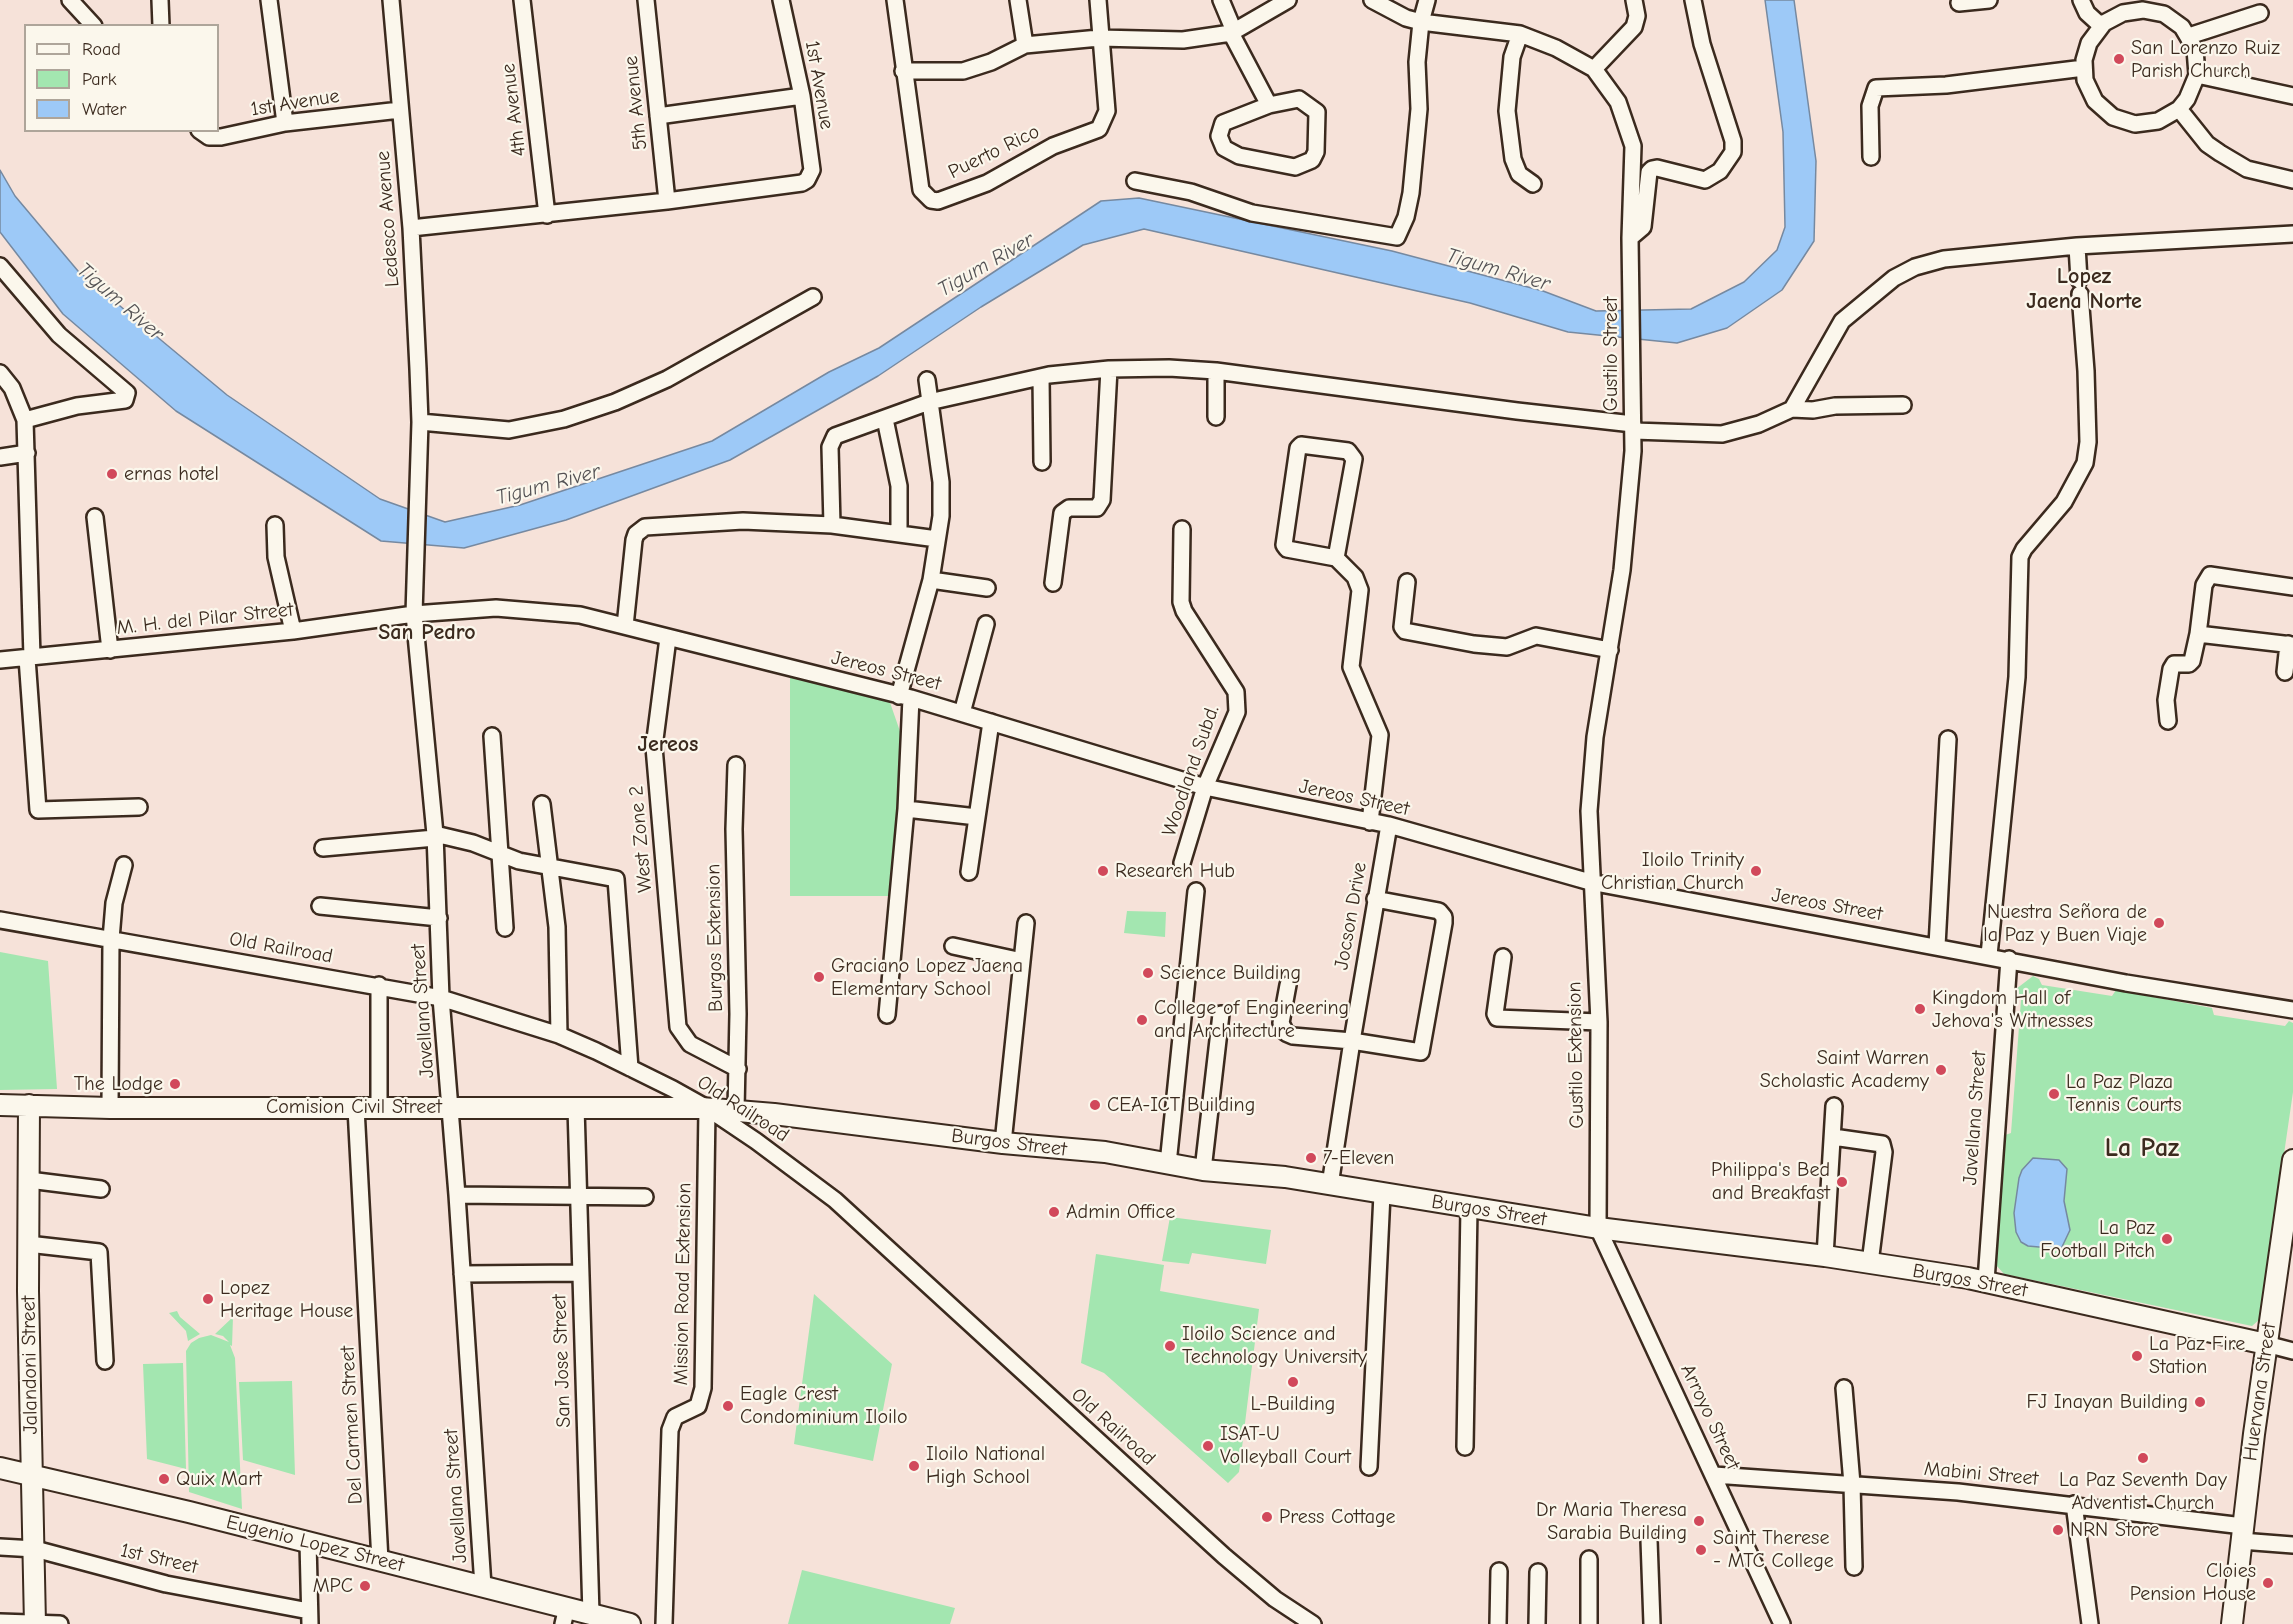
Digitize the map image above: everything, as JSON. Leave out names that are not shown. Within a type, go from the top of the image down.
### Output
[{"type":"main road","name":"Jalandoni Street","points":[[29,1105],[28,1244],[35,1623]]},
{"type":"main road","name":"Comision Civil Street","points":[[0,1106],[707,1108]]},
{"type":"main road","name":"Burgos Street","points":[[707,1108],[1004,1143],[1105,1152],[1203,1170],[1285,1177],[1598,1228],[1825,1256],[1986,1281],[2266,1344]]},
{"type":"main road","name":"Huervana Street","points":[[2232,1624],[2266,1344],[2293,1160]]},
{"type":"main road","name":"Eugenio Lopez Street","points":[[0,1468],[483,1586],[565,1616],[591,1614],[630,1624]]},
{"type":"street","points":[[70,0],[92,24]]},
{"type":"street","points":[[160,0],[161,24]]},
{"type":"street","points":[[269,0],[285,123]]},
{"type":"street","name":"Ledesco Avenue","points":[[391,0],[411,228],[419,429],[413,577]]},
{"type":"street","name":"4th Avenue","points":[[522,0],[547,214]]},
{"type":"street","name":"5th Avenue","points":[[646,0],[667,201]]},
{"type":"street","name":"1st Avenue","points":[[667,201],[802,183],[810,178],[812,170],[802,96],[781,0]]},
{"type":"street","name":"Puerto Rico","points":[[895,0],[921,189],[931,200],[938,201],[987,183],[1053,146],[1100,129],[1105,122],[1107,111],[1099,38]]},
{"type":"street","points":[[1018,0],[1025,45]]},
{"type":"street","points":[[1098,0],[1099,38]]},
{"type":"street","points":[[1221,0],[1233,32],[1269,105]]},
{"type":"street","points":[[903,71],[963,71],[991,62],[1025,45],[1099,38],[1183,40],[1233,32],[1288,0]]},
{"type":"street","name":"Gustilo Street","points":[[1372,0],[1406,18],[1421,22],[1520,34],[1556,48],[1594,69],[1618,102],[1633,146],[1630,238],[1633,428],[1622,570],[1594,748],[1589,811],[1590,882]]},
{"type":"street","points":[[1135,181],[1191,192],[1252,213],[1397,237],[1406,217],[1411,193],[1419,109],[1417,62],[1421,22],[1427,0]]},
{"type":"street","points":[[1594,69],[1634,27],[1637,16],[1634,0]]},
{"type":"street","points":[[1630,238],[1643,227],[1649,172],[1652,169],[1657,168],[1705,180],[1720,171],[1733,152],[1733,141],[1702,44],[1694,0]]},
{"type":"street","points":[[1959,3],[1989,0]]},
{"type":"street","points":[[2081,0],[2089,16],[2098,23],[2104,23]]},
{"type":"street","points":[[2144,10],[2164,14],[2182,27],[2189,36],[2196,55],[2197,75],[2187,99],[2179,109],[2158,121],[2135,124],[2103,110],[2095,101],[2085,80],[2084,69],[2089,43],[2104,23],[2122,13],[2144,10]]},
{"type":"street","points":[[2189,36],[2260,13]]},
{"type":"street","points":[[1520,34],[1512,57],[1508,111],[1513,159],[1519,174],[1533,184]]},
{"type":"street","points":[[1871,157],[1869,106],[1876,88],[1946,85],[2084,69]]},
{"type":"street","points":[[2197,75],[2293,96]]},
{"type":"street","points":[[658,116],[802,96]]},
{"type":"street","points":[[1299,99],[1317,112],[1316,152],[1312,160],[1295,167],[1239,156],[1224,148],[1219,136],[1223,123],[1269,105],[1299,99]]},
{"type":"street","points":[[2179,109],[2207,144],[2220,153],[2247,169],[2293,180]]},
{"type":"street","name":"1st Avenue","points":[[202,132],[209,137],[221,137],[285,123],[400,110]]},
{"type":"street","points":[[411,228],[667,201]]},
{"type":"street","points":[[1792,409],[1842,321],[1894,278],[1915,267],[1944,259],[2077,246],[2293,234]]},
{"type":"street","points":[[1989,955],[2017,677],[2020,558],[2024,549],[2076,482],[2085,463],[2088,442],[2086,371],[2077,246]]},
{"type":"street","points":[[0,266],[59,334],[127,393],[125,400],[77,406],[25,420]]},
{"type":"street","points":[[419,429],[509,430],[564,419],[623,399],[667,379],[813,297]]},
{"type":"street","points":[[832,525],[830,441],[835,436],[929,402],[1041,376],[1109,369],[1169,368],[1216,371],[1633,428],[1722,434],[1759,424],[1792,409],[1903,405]]},
{"type":"street","points":[[1053,583],[1062,513],[1069,508],[1097,508],[1102,500],[1109,369]]},
{"type":"street","points":[[1216,371],[1216,417]]},
{"type":"street","points":[[0,373],[12,388],[25,420],[29,657],[38,810],[139,807]]},
{"type":"street","points":[[1041,376],[1042,462]]},
{"type":"street","points":[[887,1015],[906,809],[905,697],[931,580],[941,516],[941,482],[927,380]]},
{"type":"street","points":[[885,419],[899,486],[899,534]]},
{"type":"street","points":[[1336,558],[1354,459],[1348,451],[1302,445],[1298,448],[1284,545],[1287,549],[1336,558],[1355,577],[1360,590],[1351,667],[1380,735],[1370,822]]},
{"type":"street","points":[[0,457],[27,453]]},
{"type":"street","points":[[95,517],[110,650]]},
{"type":"street","points":[[625,626],[634,540],[639,530],[645,527],[743,521],[832,525],[937,540]]},
{"type":"street","points":[[274,525],[276,557],[293,631]]},
{"type":"street","name":"Woodland Subd.","points":[[1182,529],[1181,602],[1184,611],[1236,692],[1237,712],[1205,787],[1182,863]]},
{"type":"street","points":[[2168,721],[2166,700],[2170,669],[2174,664],[2192,662],[2204,585],[2210,575],[2293,587]]},
{"type":"street","name":"Javellana Street","points":[[413,577],[414,614],[435,836],[441,998],[457,1195],[483,1586]]},
{"type":"street","points":[[931,580],[987,588]]},
{"type":"street","points":[[1407,582],[1402,627],[1405,631],[1474,644],[1507,647],[1536,636],[1610,650]]},
{"type":"street","name":"Jereos Street","points":[[414,614],[496,608],[580,615],[905,697],[1205,787],[1389,825],[1590,882],[1936,945],[2126,983],[2293,1010]]},
{"type":"street","name":"M. H. del Pilar Street","points":[[0,660],[293,631],[414,614]]},
{"type":"street","points":[[962,713],[986,624]]},
{"type":"street","points":[[2198,634],[2291,644],[2285,672]]},
{"type":"street","name":"West Zone 2","points":[[668,638],[654,747],[678,1026],[690,1044],[738,1069]]},
{"type":"street","points":[[969,872],[991,722]]},
{"type":"street","points":[[492,736],[502,855],[505,928]]},
{"type":"street","points":[[1936,945],[1948,739]]},
{"type":"street","name":"Burgos Extension","points":[[736,765],[734,829],[738,1069],[736,1110]]},
{"type":"street","points":[[542,804],[557,927],[560,1035]]},
{"type":"street","points":[[906,809],[977,817]]},
{"type":"street","name":"Jocson Drive","points":[[1330,1185],[1375,899],[1389,825]]},
{"type":"street","points":[[323,848],[435,836],[473,843],[502,855],[550,867],[616,879],[630,1068]]},
{"type":"street","points":[[110,1108],[111,939],[114,903],[124,865]]},
{"type":"street","name":"Gustilo Extension","points":[[1590,882],[1599,1022],[1598,1228]]},
{"type":"street","points":[[1168,1164],[1196,891]]},
{"type":"street","points":[[1288,985],[1281,1023],[1286,1033],[1420,1052],[1444,917],[1439,911],[1375,899]]},
{"type":"street","points":[[320,906],[439,918]]},
{"type":"street","name":"Old Railroad","points":[[0,920],[441,998],[560,1035],[707,1108],[835,1200],[1224,1556],[1275,1599],[1313,1624]]},
{"type":"street","points":[[1004,1143],[1026,922]]},
{"type":"street","points":[[953,946],[1022,961]]},
{"type":"street","points":[[1503,957],[1495,1014],[1497,1018],[1599,1022]]},
{"type":"street","name":"Javellana Street","points":[[1986,1281],[2009,959]]},
{"type":"street","points":[[379,986],[379,1107]]},
{"type":"street","points":[[1203,1170],[1221,1014]]},
{"type":"street","points":[[1825,1256],[1834,1106]]},
{"type":"street","name":"San Jose Street","points":[[576,1107],[591,1614]]},
{"type":"street","name":"Del Carmen Street","points":[[356,1108],[380,1561]]},
{"type":"street","name":"Mission Road Extension","points":[[664,1624],[670,1430],[675,1417],[698,1406],[703,1388],[707,1108]]},
{"type":"street","points":[[1833,1137],[1882,1144],[1884,1152],[1870,1263]]},
{"type":"street","points":[[28,1180],[101,1189]]},
{"type":"street","points":[[1369,1467],[1382,1194]]},
{"type":"street","points":[[457,1195],[645,1197]]},
{"type":"street","points":[[1465,1447],[1468,1208]]},
{"type":"street","name":"Arroyo Street","points":[[1598,1228],[1782,1624]]},
{"type":"street","points":[[28,1244],[99,1252],[105,1361]]},
{"type":"street","points":[[462,1274],[580,1273]]},
{"type":"street","points":[[2266,1344],[2293,1351]]},
{"type":"street","points":[[1844,1388],[1852,1484],[1854,1567]]},
{"type":"street","name":"Mabini Street","points":[[1714,1475],[1852,1484],[2074,1504],[2242,1533],[2293,1545]]},
{"type":"street","points":[[2074,1504],[2090,1624]]},
{"type":"street","points":[[1649,1540],[1652,1624]]},
{"type":"street","points":[[308,1542],[309,1617]]},
{"type":"street","name":"1st Street","points":[[0,1547],[35,1549],[166,1584],[309,1617]]},
{"type":"street","points":[[1589,1559],[1590,1624]]},
{"type":"street","points":[[1498,1624],[1499,1571]]},
{"type":"street","points":[[1537,1624],[1538,1572]]},
{"type":"street","points":[[0,1622],[60,1624]]},
{"type":"green space","points":[[790,671],[886,691],[903,740],[889,896],[790,896]]},
{"type":"green space","points":[[1127,911],[1166,912],[1165,937],[1124,933]]},
{"type":"green space","points":[[0,952],[48,961],[57,1089],[0,1090]]},
{"type":"green space","points":[[2033,976],[2039,979],[2042,985],[2112,996],[2116,990],[2212,1008],[2214,1015],[2285,1026],[2289,1021],[2293,1023],[2293,1092],[2260,1319],[2252,1326],[2004,1274],[1996,1265],[2005,1135],[2011,1133],[2021,1000],[2016,996],[2016,989]]},
{"type":"green space","points":[[1170,1217],[1271,1230],[1266,1264],[1192,1253],[1189,1264],[1162,1261]]},
{"type":"green space","points":[[1096,1254],[1164,1265],[1160,1291],[1259,1309],[1239,1472],[1228,1483],[1104,1373],[1081,1363]]},
{"type":"green space","points":[[814,1294],[892,1364],[873,1461],[794,1444]]},
{"type":"green space","points":[[177,1311],[180,1317],[200,1334],[188,1341],[186,1331],[169,1313]]},
{"type":"green space","points":[[233,1317],[232,1346],[230,1345],[235,1358],[242,1509],[189,1492],[186,1351],[191,1343],[211,1335],[229,1342],[223,1336],[215,1334]]},
{"type":"green space","points":[[183,1363],[186,1469],[147,1459],[143,1364]]},
{"type":"green space","points":[[292,1381],[295,1475],[243,1460],[239,1382]]},
{"type":"green space","points":[[802,1570],[955,1608],[950,1624],[788,1624]]},
{"type":"water","points":[[1765,0],[1794,0],[1816,161],[1814,241],[1782,290],[1727,328],[1677,343],[1568,332],[1470,303],[1144,229],[1083,245],[981,307],[878,376],[730,460],[566,520],[464,548],[381,541],[176,411],[63,314],[0,232],[0,170],[15,196],[78,271],[227,395],[380,499],[445,522],[520,505],[712,441],[829,372],[879,348],[1101,201],[1139,198],[1392,251],[1543,291],[1596,311],[1691,309],[1744,282],[1777,250],[1785,227],[1783,132]]},
{"type":"water","points":[[2033,1158],[2059,1160],[2067,1169],[2064,1201],[2070,1230],[2061,1249],[2028,1246],[2021,1242],[2016,1232],[2014,1213],[2019,1178],[2022,1170]]},
{"type":"place","name":"San Lorenzo Ruiz Parish Church","points":[[2119,59]]},
{"type":"place","name":"ernas hotel","points":[[112,474]]},
{"type":"place","name":"Research Hub","points":[[1103,871]]},
{"type":"place","name":"Iloilo Trinity Christian Church","points":[[1756,871]]},
{"type":"place","name":"Nuestra Señora de la Paz y Buen Viaje","points":[[2159,923]]},
{"type":"place","name":"Science Building","points":[[1148,973]]},
{"type":"place","name":"Graciano Lopez Jaena Elementary School","points":[[819,977]]},
{"type":"place","name":"Kingdom Hall of Jehova's Witnesses","points":[[1920,1009]]},
{"type":"place","name":"College of Engineering and Architecture","points":[[1142,1020]]},
{"type":"place","name":"Saint Warren Scholastic Academy","points":[[1941,1070]]},
{"type":"place","name":"The Lodge","points":[[175,1084]]},
{"type":"place","name":"La Paz Plaza Tennis Courts","points":[[2054,1094]]},
{"type":"place","name":"CEA-ICT Building","points":[[1095,1105]]},
{"type":"place","name":"7-Eleven","points":[[1311,1158]]},
{"type":"place","name":"Philippa's Bed and Breakfast","points":[[1842,1182]]},
{"type":"place","name":"Admin Office","points":[[1054,1212]]},
{"type":"place","name":"La Paz Football Pitch","points":[[2167,1239]]},
{"type":"place","name":"Lopez Heritage House","points":[[208,1299]]},
{"type":"place","name":"Iloilo Science and Technology University","points":[[1170,1346]]},
{"type":"place","name":"La Paz Fire Station","points":[[2137,1356]]},
{"type":"place","name":"L-Building","points":[[1293,1382]]},
{"type":"place","name":"FJ Inayan Building","points":[[2200,1402]]},
{"type":"place","name":"Eagle Crest Condominium Iloilo","points":[[728,1406]]},
{"type":"place","name":"ISAT-U Volleyball Court","points":[[1208,1446]]},
{"type":"place","name":"La Paz Seventh Day Adventist Church","points":[[2143,1458]]},
{"type":"place","name":"Iloilo National High School","points":[[914,1466]]},
{"type":"place","name":"Quix Mart","points":[[164,1479]]},
{"type":"place","name":"Press Cottage","points":[[1267,1517]]},
{"type":"place","name":"Dr Maria Theresa Sarabia Building","points":[[1699,1521]]},
{"type":"place","name":"NRN Store","points":[[2058,1530]]},
{"type":"place","name":"Saint Therese - MTC College","points":[[1701,1550]]},
{"type":"place","name":"Cloies Pension House","points":[[2268,1583]]},
{"type":"place","name":"MPC","points":[[365,1586]]},
{"type":"district","name":"Lopez Jaena Norte","points":[[2084,290]]},
{"type":"district","name":"San Pedro","points":[[427,633]]},
{"type":"district","name":"Jereos","points":[[668,745]]},
{"type":"district","name":"La Paz","points":[[2142,1149]]},
{"type":"water label","name":"Tigum River","points":[[986,265]]},
{"type":"water label","name":"Tigum River","points":[[1498,270]]},
{"type":"water label","name":"Tigum River","points":[[120,302]]},
{"type":"water label","name":"Tigum River","points":[[548,485]]}]
